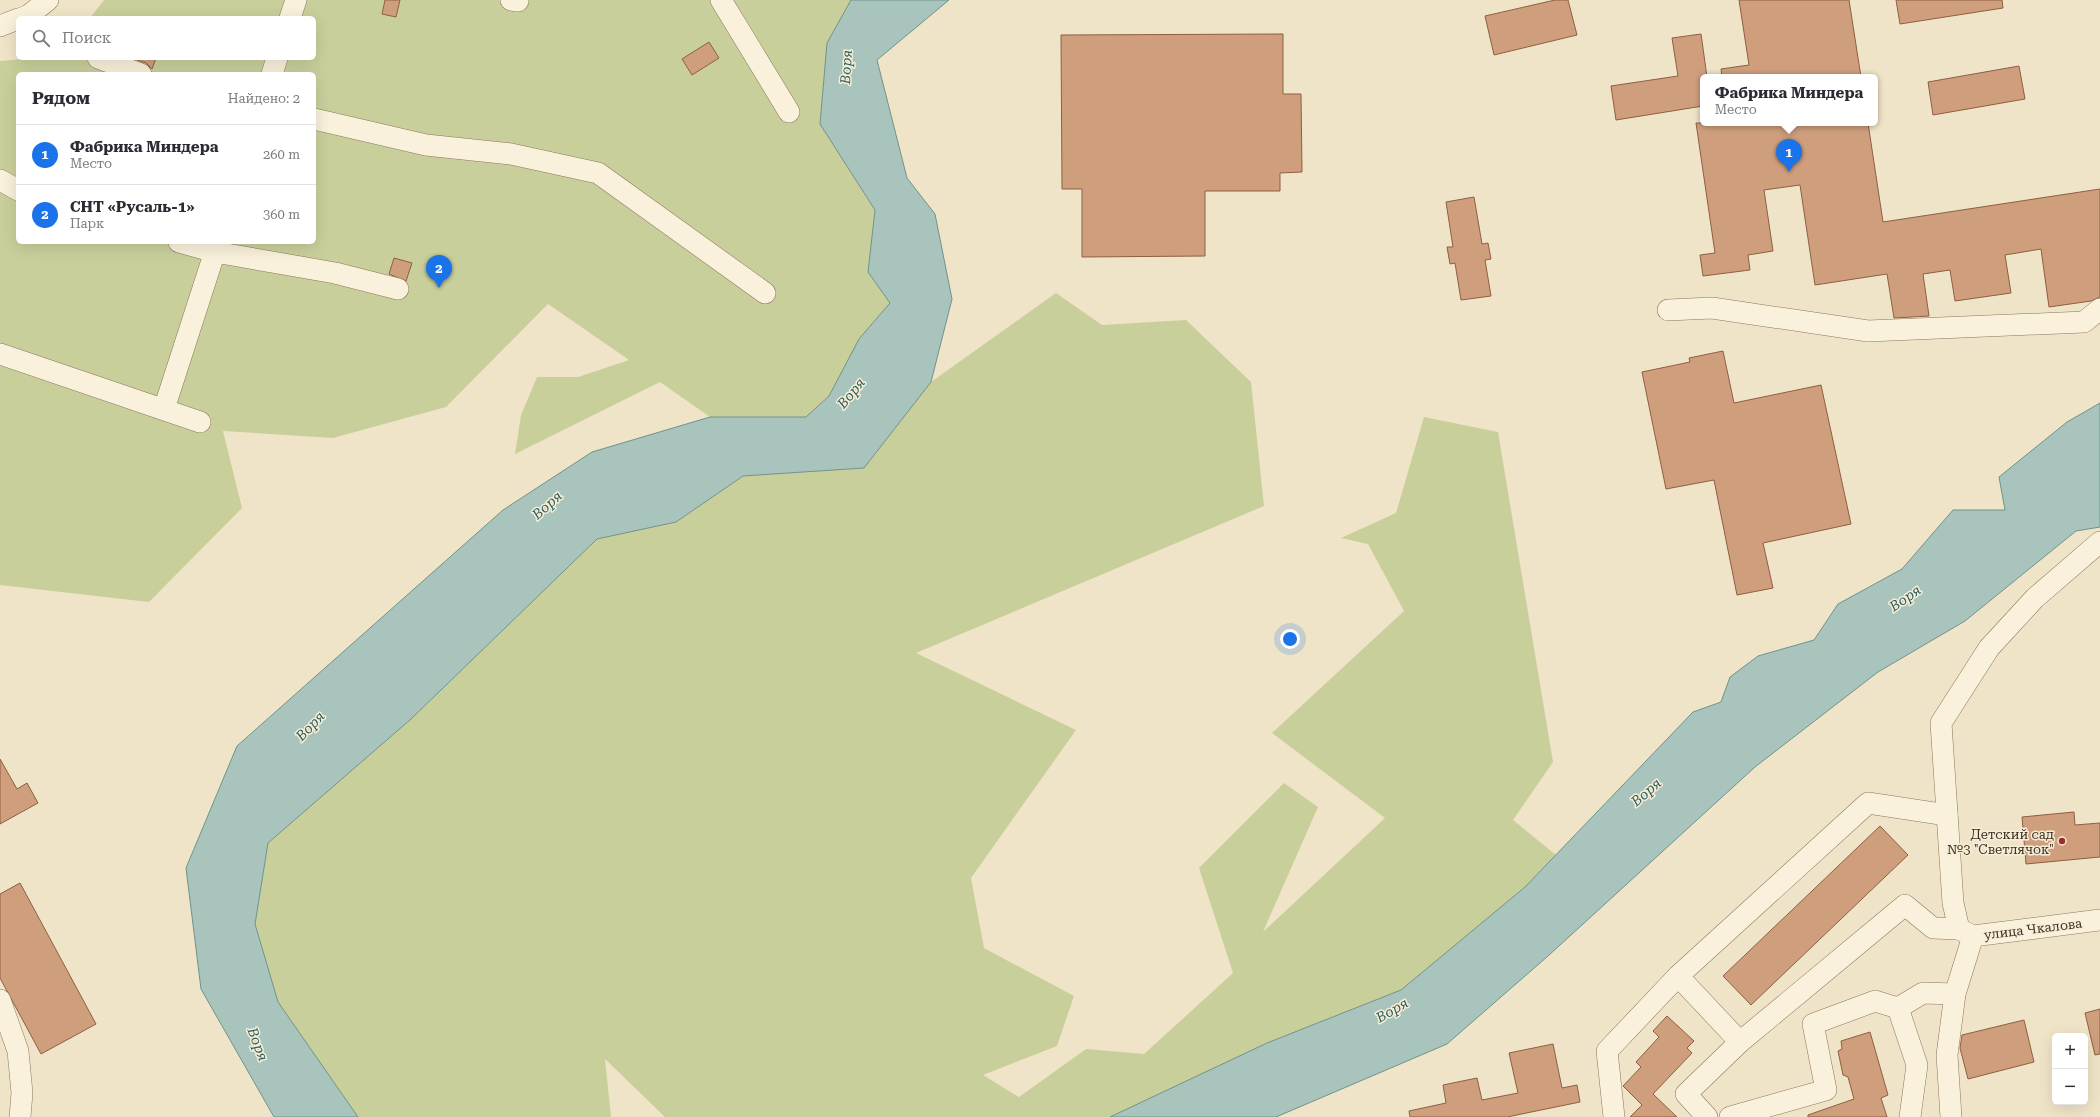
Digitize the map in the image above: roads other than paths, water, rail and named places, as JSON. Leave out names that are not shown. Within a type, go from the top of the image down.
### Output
[{"type":"street","points":[[28,16],[48,0]]},
{"type":"street","points":[[291,16],[296,0]]},
{"type":"street","points":[[721,0],[789,112]]},
{"type":"street","points":[[103,60],[136,72]]},
{"type":"street","points":[[273,72],[277,60]]},
{"type":"street","points":[[316,119],[426,145],[512,154],[598,173],[765,293]]},
{"type":"street","points":[[0,180],[16,189]]},
{"type":"street","points":[[194,244],[216,247],[335,273],[398,289]]},
{"type":"street","points":[[164,409],[216,247]]},
{"type":"street","points":[[1668,310],[1712,308],[1868,331],[2084,322],[2100,309]]},
{"type":"street","points":[[0,354],[200,422]]},
{"type":"street","points":[[1951,1117],[1947,1055],[1955,994],[1966,932],[1953,903],[1941,723],[1989,648],[2035,598],[2100,542]]},
{"type":"street","points":[[1614,1117],[1607,1051],[1678,976],[1868,803],[1947,815]]},
{"type":"street","name":"улица Чкалова","points":[[1740,1042],[1905,905],[1933,928],[1966,932],[2100,920]]},
{"type":"street","points":[[1678,976],[1740,1042],[1686,1094],[1707,1117]]},
{"type":"street","points":[[1730,1117],[1826,1090],[1813,1024],[1875,1001],[1898,1008],[1923,993],[1955,994]]},
{"type":"street","points":[[0,1000],[18,1051],[22,1094],[20,1117]]},
{"type":"street","points":[[1898,1008],[1917,1065],[1910,1117]]},
{"type":"water","name":"Воря","points":[[851,0],[949,0],[877,60],[907,178],[935,214],[952,299],[931,382],[864,468],[743,476],[676,522],[597,539],[411,719],[268,843],[255,924],[278,1002],[358,1117],[274,1117],[201,989],[186,868],[237,746],[503,510],[592,452],[710,417],[806,417],[829,396],[859,339],[890,303],[868,272],[875,210],[820,124],[827,43]]},
{"type":"water","name":"Воря","points":[[2100,403],[2100,527],[2076,531],[1965,621],[1878,672],[1755,767],[1548,956],[1447,1044],[1276,1117],[1110,1117],[1267,1043],[1401,990],[1525,887],[1693,712],[1721,702],[1730,677],[1758,656],[1814,640],[1838,604],[1902,569],[1953,510],[2005,510],[1999,477],[2067,422]]},
{"type":"place","name":"Фабрика Миндера","points":[[1789,172]]},
{"type":"place","name":"СНТ «Русаль-1»","points":[[439,288]]},
{"type":"place","name":"Детский сад №3 \"Светлячок\"","points":[[2062,841]]}]
